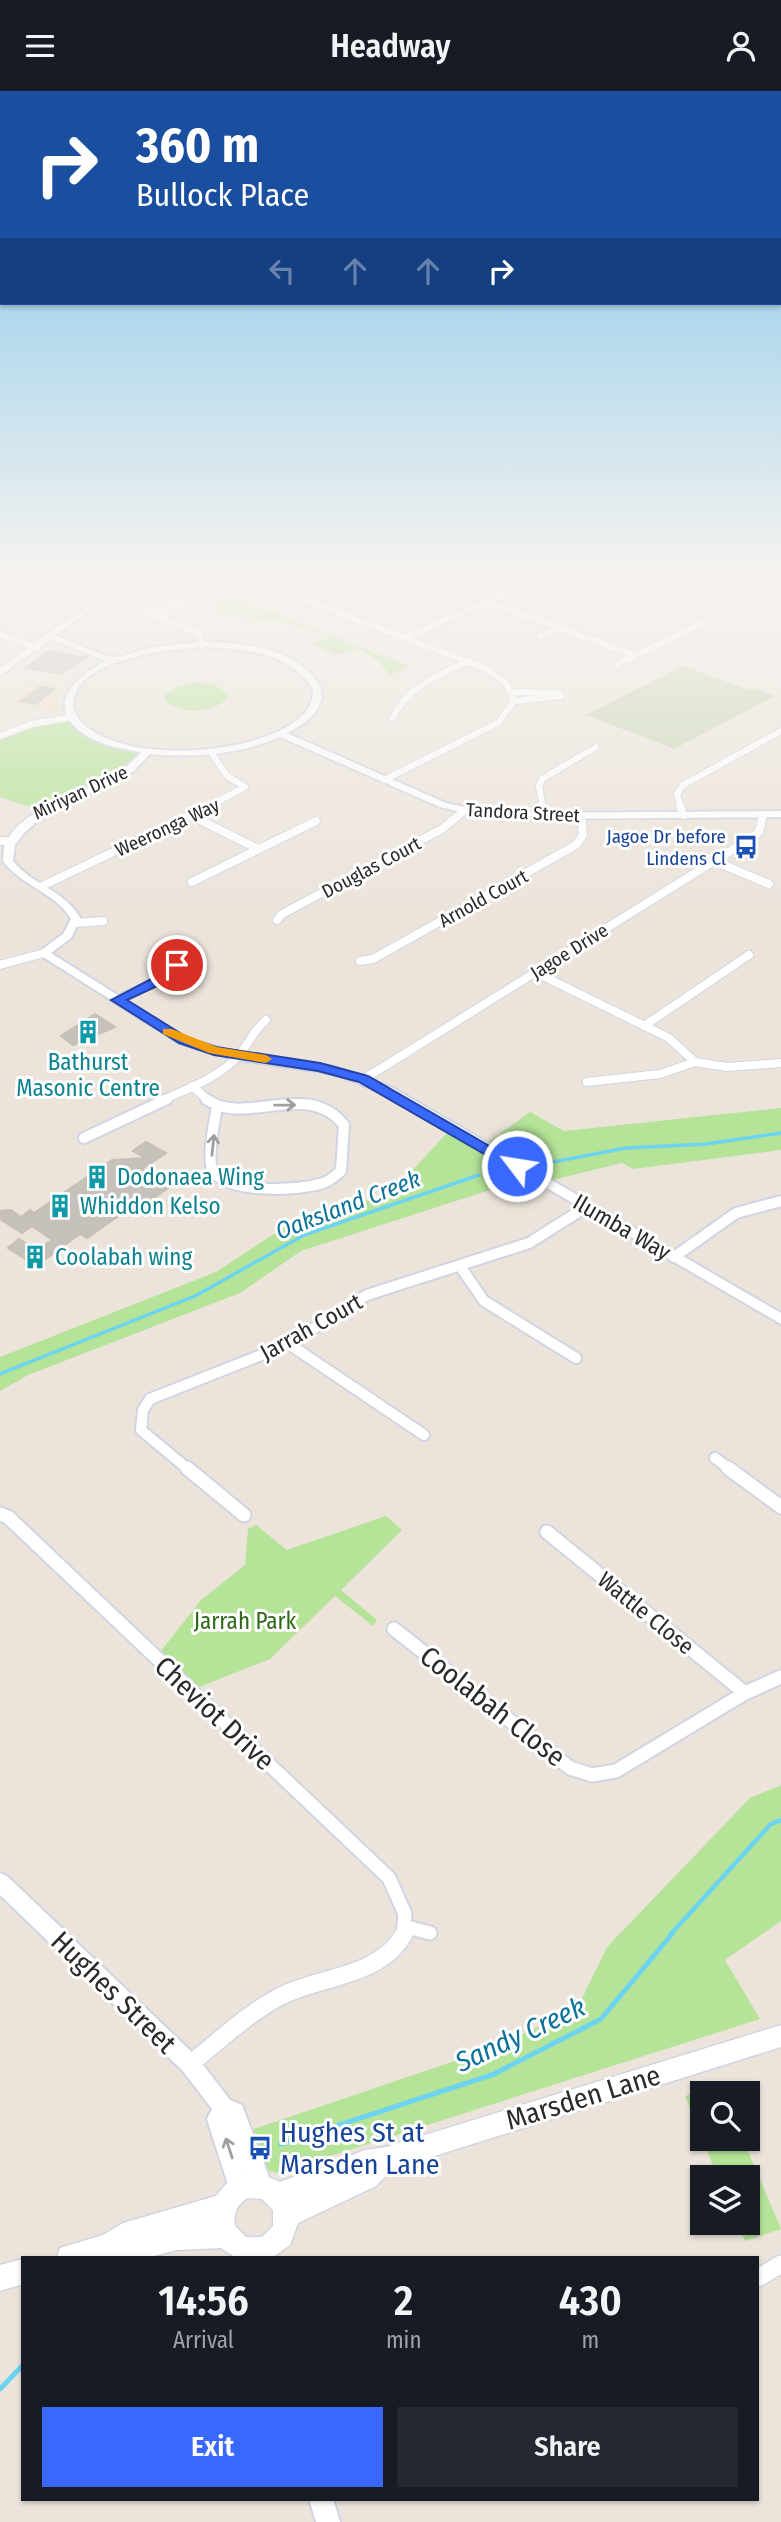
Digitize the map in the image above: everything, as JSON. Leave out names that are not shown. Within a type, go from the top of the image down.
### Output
[{"type":"main road","name":"Marsden Lane","points":[[73,2256],[110,2246],[123,2235],[258,2198],[367,2177],[386,2159],[781,2036]]},
{"type":"main road","points":[[258,2198],[283,2230],[276,2250],[247,2255],[225,2235],[223,2221],[258,2198]]},
{"type":"main road","name":"Marsden Lane","points":[[110,2246],[124,2252],[177,2238],[225,2235]]},
{"type":"main road","points":[[0,2278],[21,2272]]},
{"type":"street","points":[[74,688],[68,702],[72,717],[97,737],[147,751],[211,752],[254,744],[298,725],[317,703],[317,688]]},
{"type":"street","points":[[392,719],[399,703],[418,688]]},
{"type":"street","points":[[384,780],[492,727],[506,717],[514,701],[509,688]]},
{"type":"street","points":[[512,692],[561,693],[561,696],[555,699],[514,701]]},
{"type":"street","points":[[0,736],[32,724],[72,717]]},
{"type":"street","points":[[683,815],[677,797],[683,785],[781,731]]},
{"type":"street","name":"Tandora Street","points":[[281,734],[384,780],[464,811],[544,816],[781,814]]},
{"type":"street","points":[[544,816],[539,786],[542,779],[596,747]]},
{"type":"street","name":"Miriyan Drive","points":[[76,923],[68,905],[21,875],[8,862],[3,841],[13,828],[30,815],[127,772],[147,751]]},
{"type":"street","name":"Weeronga Way","points":[[42,887],[245,788],[225,773],[211,752]]},
{"type":"street","name":"Douglas Court","points":[[277,920],[282,914],[442,829],[464,811]]},
{"type":"street","points":[[190,815],[258,849]]},
{"type":"street","name":"Jagoe Drive","points":[[364,1079],[714,862],[756,834],[763,815]]},
{"type":"street","name":"Arnold Court","points":[[360,961],[373,959],[576,845],[583,835],[581,816]]},
{"type":"street","points":[[192,882],[316,821]]},
{"type":"street","points":[[714,862],[769,884]]},
{"type":"street","points":[[0,965],[24,961],[44,953],[61,942],[76,923],[103,921]]},
{"type":"street","name":"Ilumba Way","points":[[44,953],[183,1041],[238,1056],[320,1067],[364,1079],[781,1319]]},
{"type":"street","points":[[644,1025],[748,955]]},
{"type":"street","points":[[535,972],[669,1038],[695,1062]]},
{"type":"street","points":[[117,1000],[163,978]]},
{"type":"street","points":[[84,1138],[212,1077],[238,1056],[255,1029],[266,1020]]},
{"type":"street","points":[[587,1082],[660,1074],[695,1062],[727,1067],[781,1063]]},
{"type":"street","points":[[192,1086],[217,1106],[315,1105],[334,1112],[344,1125],[341,1171],[323,1183],[307,1186],[231,1185],[219,1178],[211,1166],[217,1106]]},
{"type":"street","points":[[674,1257],[732,1213],[760,1203],[781,1201]]},
{"type":"street","name":"Jarrah Court","points":[[244,1515],[141,1430],[143,1410],[150,1399],[289,1344],[367,1295],[529,1243],[586,1206]]},
{"type":"street","points":[[460,1266],[484,1301],[576,1358]]},
{"type":"street","points":[[289,1344],[424,1435]]},
{"type":"street","points":[[715,1458],[781,1507]]},
{"type":"street","name":"Cheviot Drive","points":[[0,1514],[8,1517],[389,1878],[405,1905],[407,1927]]},
{"type":"street","name":"Wattle Close","points":[[547,1532],[745,1693]]},
{"type":"street","name":"Coolabah Close","points":[[394,1629],[570,1768],[592,1775],[616,1771],[745,1693],[781,1677]]},
{"type":"street","name":"Hughes Street","points":[[0,1882],[190,2064],[223,2107],[218,2119],[258,2198]]},
{"type":"street","points":[[190,2064],[257,2010],[283,1995],[376,1963],[402,1939],[407,1927],[430,1933]]},
{"type":"street","points":[[759,2277],[781,2264]]},
{"type":"street","points":[[322,2501],[328,2522]]},
{"type":"shaded area","points":[[28,688],[62,689],[58,712],[10,703]]},
{"type":"green space","points":[[175,688],[220,688],[228,697],[215,707],[197,711],[171,705],[165,700],[166,694]]},
{"type":"green space","points":[[639,688],[755,688],[775,696],[674,749],[586,715]]},
{"type":"green space","points":[[72,717],[97,737],[147,751],[127,772],[39,810],[0,797],[0,736],[32,724]]},
{"type":"green space","points":[[781,1108],[781,1150],[633,1169],[622,1163],[545,1182],[533,1176],[301,1251],[240,1293],[28,1375],[0,1391],[0,1357],[216,1272],[286,1226],[391,1193],[452,1128],[483,1146],[530,1112],[564,1131]]},
{"type":"green space","name":"Jarrah Park","points":[[386,1516],[402,1530],[341,1590],[377,1620],[373,1626],[335,1596],[270,1659],[199,1687],[161,1651],[201,1600],[245,1565],[248,1529],[256,1525],[287,1550]]},
{"type":"green space","points":[[781,1785],[781,1921],[725,1960],[760,2019],[277,2173],[266,2170],[251,2130],[490,2049],[577,2009],[607,1947],[750,1798]]},
{"type":"green space","points":[[690,2094],[690,2108],[685,2096]]},
{"type":"green space","points":[[707,2151],[748,2151],[754,2165],[713,2165]]},
{"type":"green space","points":[[760,2179],[781,2229],[745,2241],[742,2235],[760,2235]]},
{"type":"building","points":[[38,688],[54,689],[36,704],[21,701]]},
{"type":"building","name":"Bathurst Masonic Centre","points":[[95,1014],[115,1027],[73,1045],[61,1036]]},
{"type":"building","points":[[146,1142],[166,1153],[142,1169],[150,1173],[146,1175],[168,1188],[136,1211],[130,1208],[87,1238],[80,1234],[36,1266],[8,1248],[19,1239],[36,1250],[52,1240],[32,1226],[22,1233],[0,1219],[0,1211],[11,1210],[21,1217],[30,1210],[34,1213],[112,1160],[146,1158],[133,1151]]},
{"type":"waterway","name":"Oaksland Creek","points":[[553,1162],[626,1148],[706,1144],[781,1133]]},
{"type":"waterway","name":"Oaksland Creek","points":[[0,1374],[195,1296],[304,1235],[479,1175]]},
{"type":"waterway","name":"Sandy Creek","points":[[670,1935],[771,1824],[781,1820]]},
{"type":"waterway","name":"Sandy Creek","points":[[281,2144],[494,2074],[601,2019],[672,1934]]},
{"type":"waterway","name":"Sandy Creek","points":[[0,2389],[21,2367]]},
{"type":"slow traffic","points":[[167,1032],[183,1041],[214,1051],[266,1059]]},
{"type":"place","name":"Jagoe Dr before Lindens Cl","points":[[746,847]]},
{"type":"place","name":"Bathurst Masonic Centre","points":[[88,1032]]},
{"type":"place","name":"Dodonaea Wing","points":[[97,1177]]},
{"type":"place","name":"Whiddon Kelso","points":[[60,1206]]},
{"type":"place","name":"Coolabah wing","points":[[35,1257]]},
{"type":"place","name":"Hughes St at Marsden Lane","points":[[260,2148]]},
{"type":"route","points":[[177,965],[166,968],[162,972],[163,978],[117,1000],[183,1041],[214,1051],[337,1070],[364,1079],[517,1166]]}]
